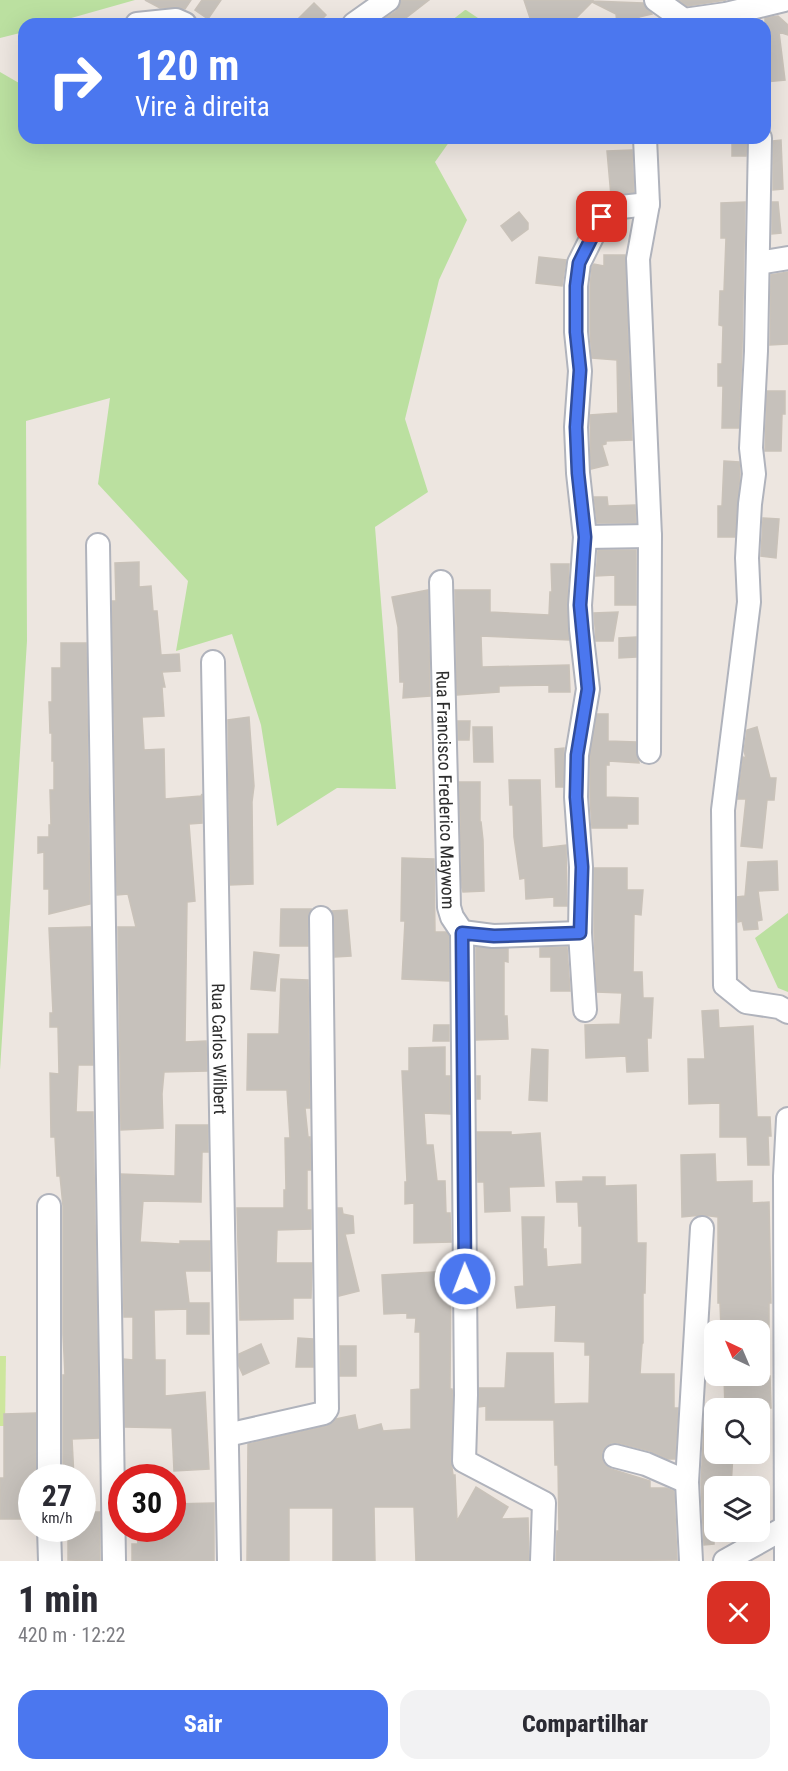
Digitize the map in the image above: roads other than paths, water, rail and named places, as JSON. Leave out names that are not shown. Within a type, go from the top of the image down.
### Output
[{"type":"street","points":[[362,18],[388,0]]},
{"type":"street","points":[[656,0],[681,18]]},
{"type":"street","points":[[654,18],[656,0]]},
{"type":"street","points":[[698,18],[726,14],[784,0]]},
{"type":"street","points":[[645,144],[648,204],[638,258],[650,536],[649,752]]},
{"type":"street","points":[[760,144],[751,448],[754,474],[747,558],[749,602],[723,810],[725,985],[750,1004],[779,1007],[788,1012]]},
{"type":"street","points":[[585,1010],[580,933],[582,867],[576,797],[577,755],[588,689],[580,605],[585,537],[576,427],[580,370],[576,286],[579,263],[602,217],[609,211],[621,207],[648,204]]},
{"type":"street","points":[[758,263],[788,258]]},
{"type":"street","points":[[585,537],[650,536]]},
{"type":"street","points":[[98,545],[114,1561]]},
{"type":"street","name":"Rua Francisco Frederico Maywom","points":[[441,582],[449,907],[462,933],[466,1395],[464,1461],[544,1503],[542,1561]]},
{"type":"street","name":"Rua Carlos Wilbert","points":[[213,662],[229,1561]]},
{"type":"street","points":[[227,1435],[324,1413],[327,1408],[321,918]]},
{"type":"street","points":[[462,933],[494,936],[580,933]]},
{"type":"street","points":[[786,1561],[785,1176],[788,1119]]},
{"type":"street","points":[[49,1206],[49,1464]]},
{"type":"street","points":[[692,1561],[687,1482],[702,1228]]},
{"type":"street","points":[[615,1456],[646,1464],[687,1482]]},
{"type":"street","points":[[726,1561],[787,1526]]},
{"type":"street","points":[[50,1542],[50,1561]]}]
